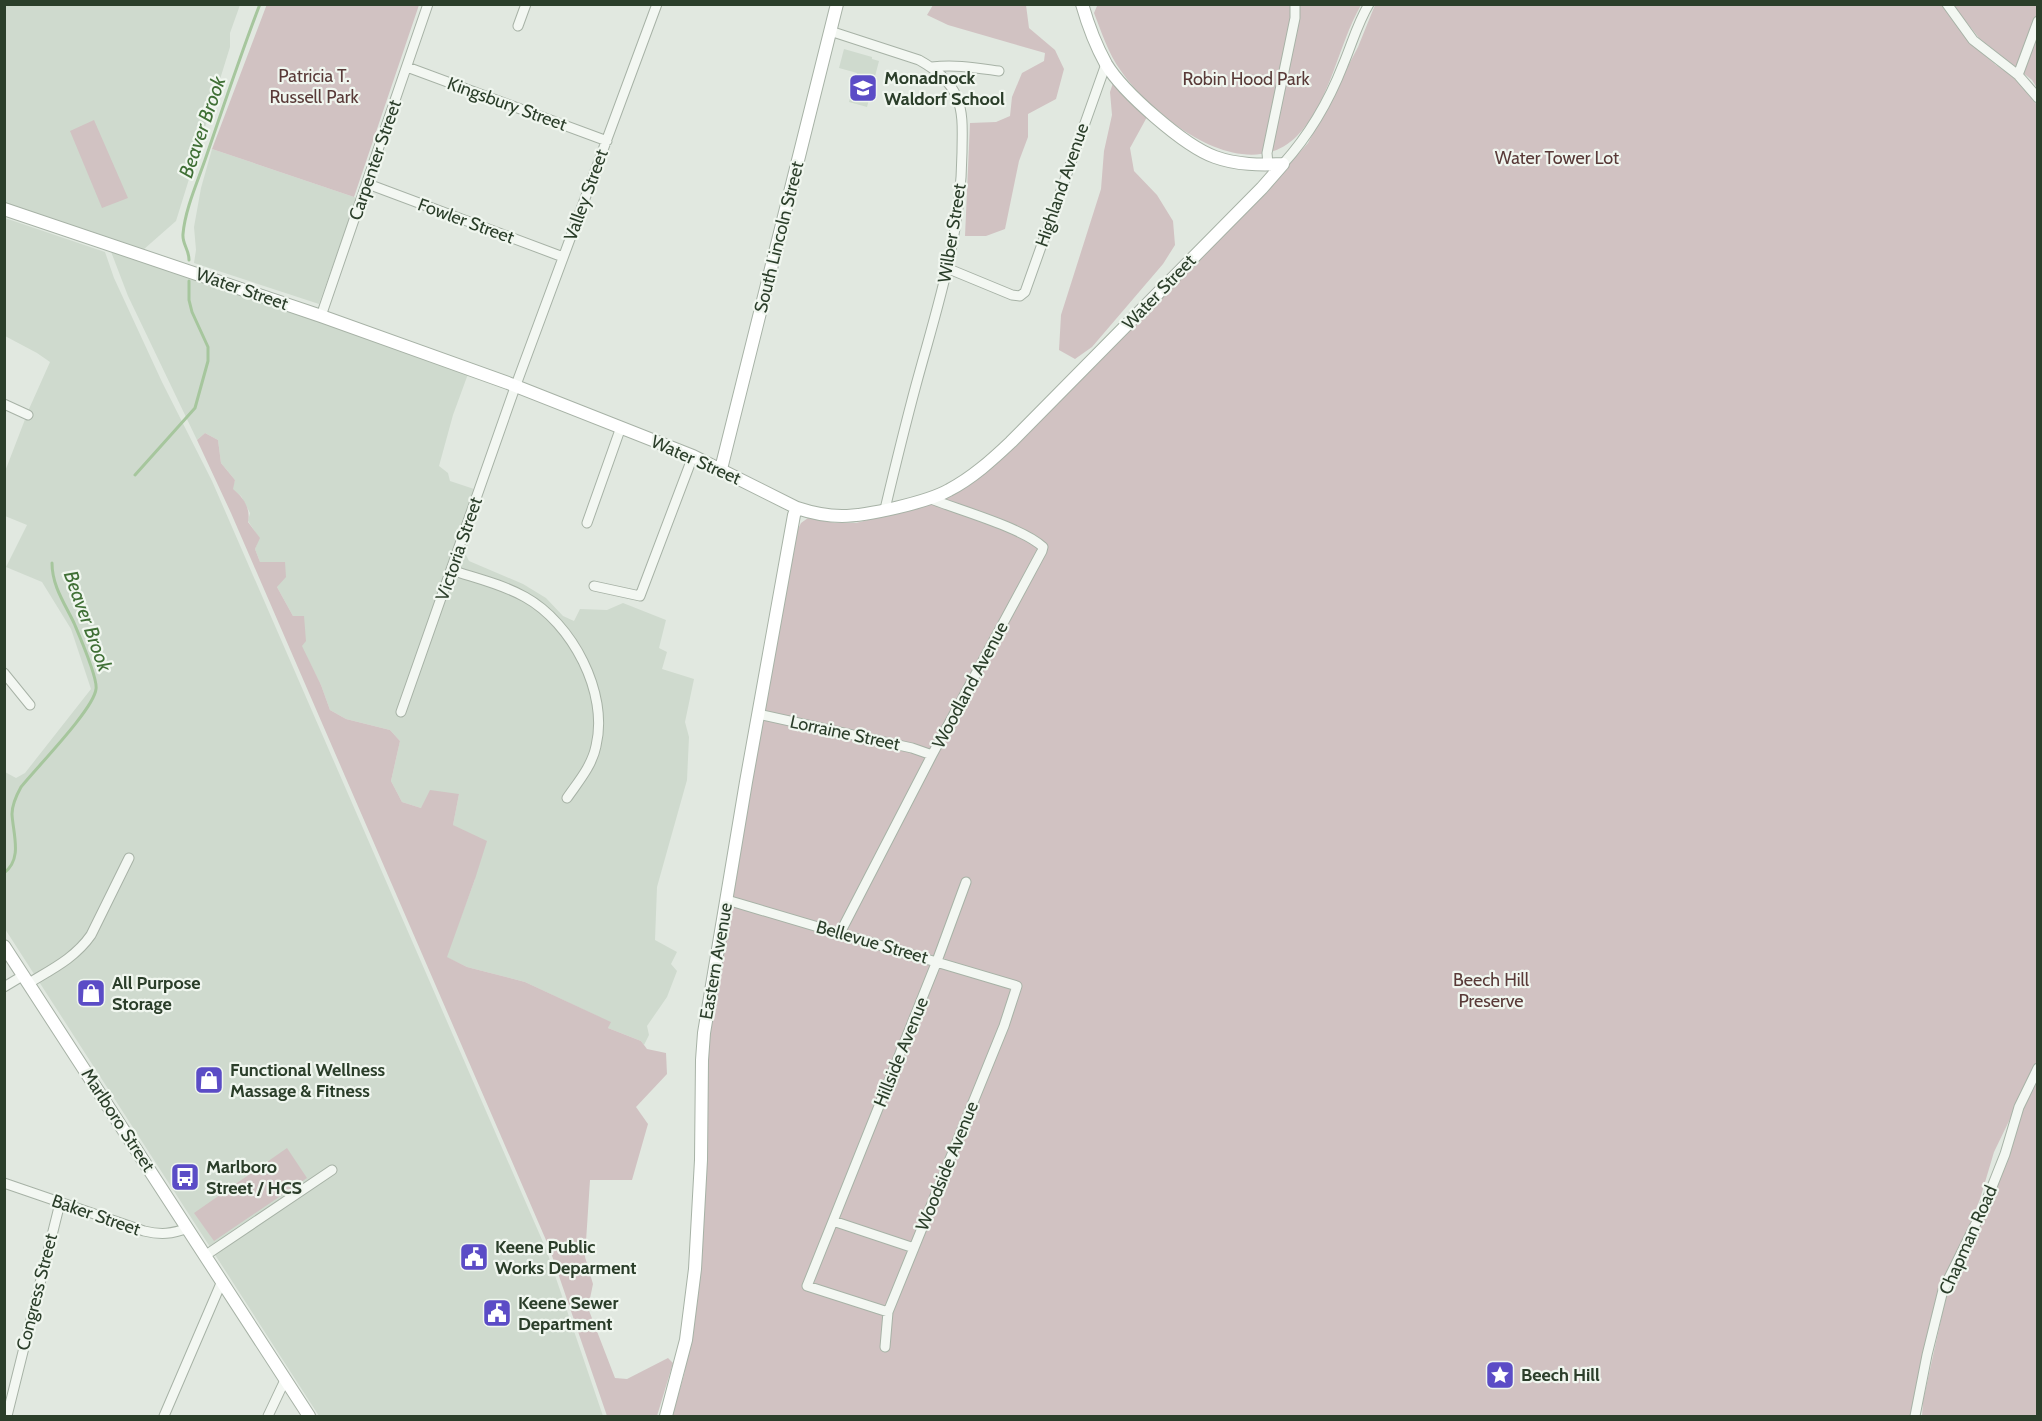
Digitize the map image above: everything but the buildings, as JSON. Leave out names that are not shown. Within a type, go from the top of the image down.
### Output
[{"type":"street","name":"Carpenter Street","points":[[321,316],[428,4]]},
{"type":"street","points":[[518,26],[526,4]]},
{"type":"street","name":"Valley Street","points":[[516,387],[657,4]]},
{"type":"street","points":[[1082,4],[1090,29],[1106,64],[1140,102],[1170,129],[1213,157],[1229,161],[1268,164],[1283,164],[1316,122],[1343,66],[1359,21],[1369,4]]},
{"type":"street","points":[[1268,164],[1267,153],[1295,18],[1295,4]]},
{"type":"street","points":[[1947,4],[1973,40],[2018,75],[2037,98]]},
{"type":"street","name":"South Lincoln Street","points":[[721,469],[830,31],[834,6]]},
{"type":"street","points":[[2018,75],[2037,21]]},
{"type":"street","name":"Wilber Street","points":[[830,31],[919,60],[932,67],[951,86],[957,97],[962,128],[960,198],[949,269],[885,509]]},
{"type":"street","name":"Highland Avenue","points":[[949,269],[1010,294],[1020,296],[1025,292],[1106,64]]},
{"type":"street","name":"Kingsbury Street","points":[[406,67],[607,141]]},
{"type":"street","points":[[932,67],[966,67],[999,71]]},
{"type":"street","name":"Water Street","points":[[4,209],[321,316],[516,387],[621,426],[693,456],[797,508],[811,513],[842,516],[931,499],[964,481],[1011,442],[1283,164]]},
{"type":"street","name":"Fowler Street","points":[[368,184],[563,257]]},
{"type":"street","name":"Victoria Street","points":[[401,712],[516,387]]},
{"type":"street","points":[[4,404],[28,415]]},
{"type":"street","points":[[587,524],[621,426]]},
{"type":"street","points":[[594,586],[640,596],[693,456]]},
{"type":"street","name":"Woodland Avenue","points":[[840,933],[932,755],[1042,552],[1043,547],[1038,543],[1009,529],[931,499]]},
{"type":"street","name":"Eastern Avenue","points":[[666,1416],[682,1357],[690,1315],[701,1160],[704,1033],[758,714],[797,508]]},
{"type":"street","points":[[451,570],[525,597],[545,611],[569,638],[584,664],[595,690],[599,711],[599,731],[591,761],[567,798]]},
{"type":"street","points":[[4,673],[30,705]]},
{"type":"street","name":"Lorraine Street","points":[[758,714],[912,748],[932,755]]},
{"type":"street","points":[[4,987],[69,959],[84,945],[129,858]]},
{"type":"street","name":"Hillside Avenue","points":[[888,1312],[807,1286],[937,961],[966,882]]},
{"type":"street","name":"Bellevue Street","points":[[727,900],[1017,986]]},
{"type":"street","name":"Marlboro Street","points":[[4,946],[309,1416]]},
{"type":"street","name":"Woodside Avenue","points":[[885,1347],[888,1312],[1004,1026],[1017,986]]},
{"type":"street","name":"Chapman Road","points":[[1916,1416],[1927,1355],[1943,1290],[1984,1207],[2005,1154],[2019,1107],[2037,1068]]},
{"type":"street","points":[[206,1255],[332,1170]]},
{"type":"street","name":"Baker Street","points":[[4,1183],[144,1232],[166,1234],[188,1228]]},
{"type":"street","name":"Congress Street","points":[[8,1416],[60,1203]]},
{"type":"street","points":[[833,1221],[914,1248]]},
{"type":"street","points":[[164,1416],[222,1281]]},
{"type":"street","points":[[268,1416],[285,1380]]},
{"type":"shaded area","points":[[5,5],[240,5],[230,33],[230,47],[176,221],[143,250],[5,203]]},
{"type":"shaded area","name":"Monadnock Waldorf School","points":[[844,49],[879,61],[867,107],[849,102],[857,73],[839,68]]},
{"type":"shaded area","points":[[212,149],[357,198],[319,304],[194,263],[196,250],[194,227],[201,188]]},
{"type":"shaded area","points":[[5,218],[105,252],[114,278],[162,382],[212,481],[546,1249],[603,1416],[319,1416],[5,929],[5,772],[16,778],[25,773],[91,689],[71,629],[42,582],[6,567],[27,525],[5,516],[4,474],[50,362],[5,336]]},
{"type":"shaded area","points":[[110,249],[468,374],[453,415],[439,466],[448,473],[450,481],[474,489],[461,527],[471,534],[465,553],[469,561],[523,584],[546,598],[563,616],[574,621],[580,609],[607,610],[623,603],[666,620],[659,648],[667,652],[662,669],[694,679],[685,722],[689,737],[687,780],[657,887],[655,940],[677,952],[671,964],[677,971],[667,997],[647,1026],[649,1035],[644,1045],[641,1041],[608,1028],[610,1022],[525,982],[467,967],[446,957],[475,879],[453,825],[459,794],[421,808],[402,802],[391,781],[400,741],[390,730],[346,719],[330,710],[321,685],[301,646],[293,616],[277,587],[285,562],[260,562],[255,549],[259,538],[248,521],[250,513],[241,496],[232,489],[235,480],[221,463],[218,440],[205,433],[197,440],[128,296]]},
{"type":"green space","name":"Patricia T. Russell Park","points":[[267,4],[419,5],[354,197],[212,149]]},
{"type":"green space","name":"Robin Hood Park","points":[[1103,4],[1361,5],[1326,91],[1308,123],[1297,136],[1276,150],[1252,155],[1226,151],[1201,141],[1177,126],[1136,89],[1112,57],[1094,13],[1097,6]]},
{"type":"green space","points":[[933,5],[1026,5],[1029,28],[1055,50],[1064,69],[1056,99],[1028,114],[1028,137],[1019,161],[1005,229],[986,236],[965,236],[970,123],[996,122],[1010,116],[1012,97],[1022,73],[1044,61],[1045,53],[948,25],[927,15]]},
{"type":"green space","points":[[1375,5],[1942,5],[1970,43],[2016,78],[2037,105],[2038,1061],[1994,1152],[1980,1199],[1954,1263],[1914,1397],[1912,1416],[672,1416],[684,1375],[694,1318],[707,1051],[741,844],[797,531],[801,523],[808,518],[835,523],[856,523],[925,505],[958,491],[1269,186],[1308,143],[1358,47]]},
{"type":"green space","points":[[1953,5],[2037,5],[2037,88],[2032,80],[1979,38]]},
{"type":"green space","points":[[1113,83],[1147,117],[1130,148],[1134,171],[1157,195],[1173,221],[1175,245],[1163,264],[1092,347],[1075,359],[1059,350],[1061,315],[1101,189],[1104,151],[1112,115],[1110,92]]},
{"type":"green space","points":[[94,120],[128,198],[102,208],[70,131]]},
{"type":"green space","points":[[205,433],[218,440],[221,463],[235,480],[233,489],[243,499],[249,517],[248,522],[260,538],[255,549],[260,562],[285,562],[286,577],[277,587],[293,616],[304,616],[306,641],[302,646],[330,710],[346,719],[390,730],[400,741],[391,781],[402,802],[421,808],[430,790],[459,794],[453,825],[487,841],[447,957],[467,967],[525,982],[611,1022],[608,1028],[641,1041],[647,1049],[666,1053],[667,1074],[636,1107],[648,1124],[632,1180],[590,1180],[585,1257],[593,1284],[588,1308],[615,1378],[627,1379],[668,1358],[673,1363],[657,1416],[607,1416],[549,1247],[231,513],[197,440]]},
{"type":"green space","points":[[2037,1075],[2037,1416],[1922,1416],[1923,1401],[1948,1288],[2001,1175],[2011,1151],[2022,1106]]},
{"type":"green space","points":[[287,1148],[307,1178],[214,1241],[194,1213]]},
{"type":"waterway","name":"Beaver Brook","points":[[189,260],[183,238],[189,206],[260,4]]},
{"type":"waterway","name":"Beaver Brook","points":[[135,475],[195,408],[208,361],[208,347],[192,312],[189,300],[189,281]]},
{"type":"waterway","name":"Beaver Brook","points":[[4,873],[10,867],[15,853],[12,814],[17,794],[86,710],[96,689],[88,656],[57,587],[52,563]]},
{"type":"place","name":"Monadnock Waldorf School","points":[[863,88]]},
{"type":"place","name":"All Purpose Storage","points":[[91,993]]},
{"type":"place","name":"Functional Wellness Massage & Fitness","points":[[209,1080]]},
{"type":"place","name":"Marlboro Street / HCS","points":[[185,1177]]},
{"type":"place","name":"Keene Public Works Deparment","points":[[474,1257]]},
{"type":"place","name":"Keene Sewer Department","points":[[497,1313]]},
{"type":"place","name":"Beech Hill","points":[[1500,1375]]},
{"type":"park label","name":"Water Tower Lot","points":[[1557,158]]},
{"type":"park label","name":"Beech Hill Preserve","points":[[1491,990]]}]
